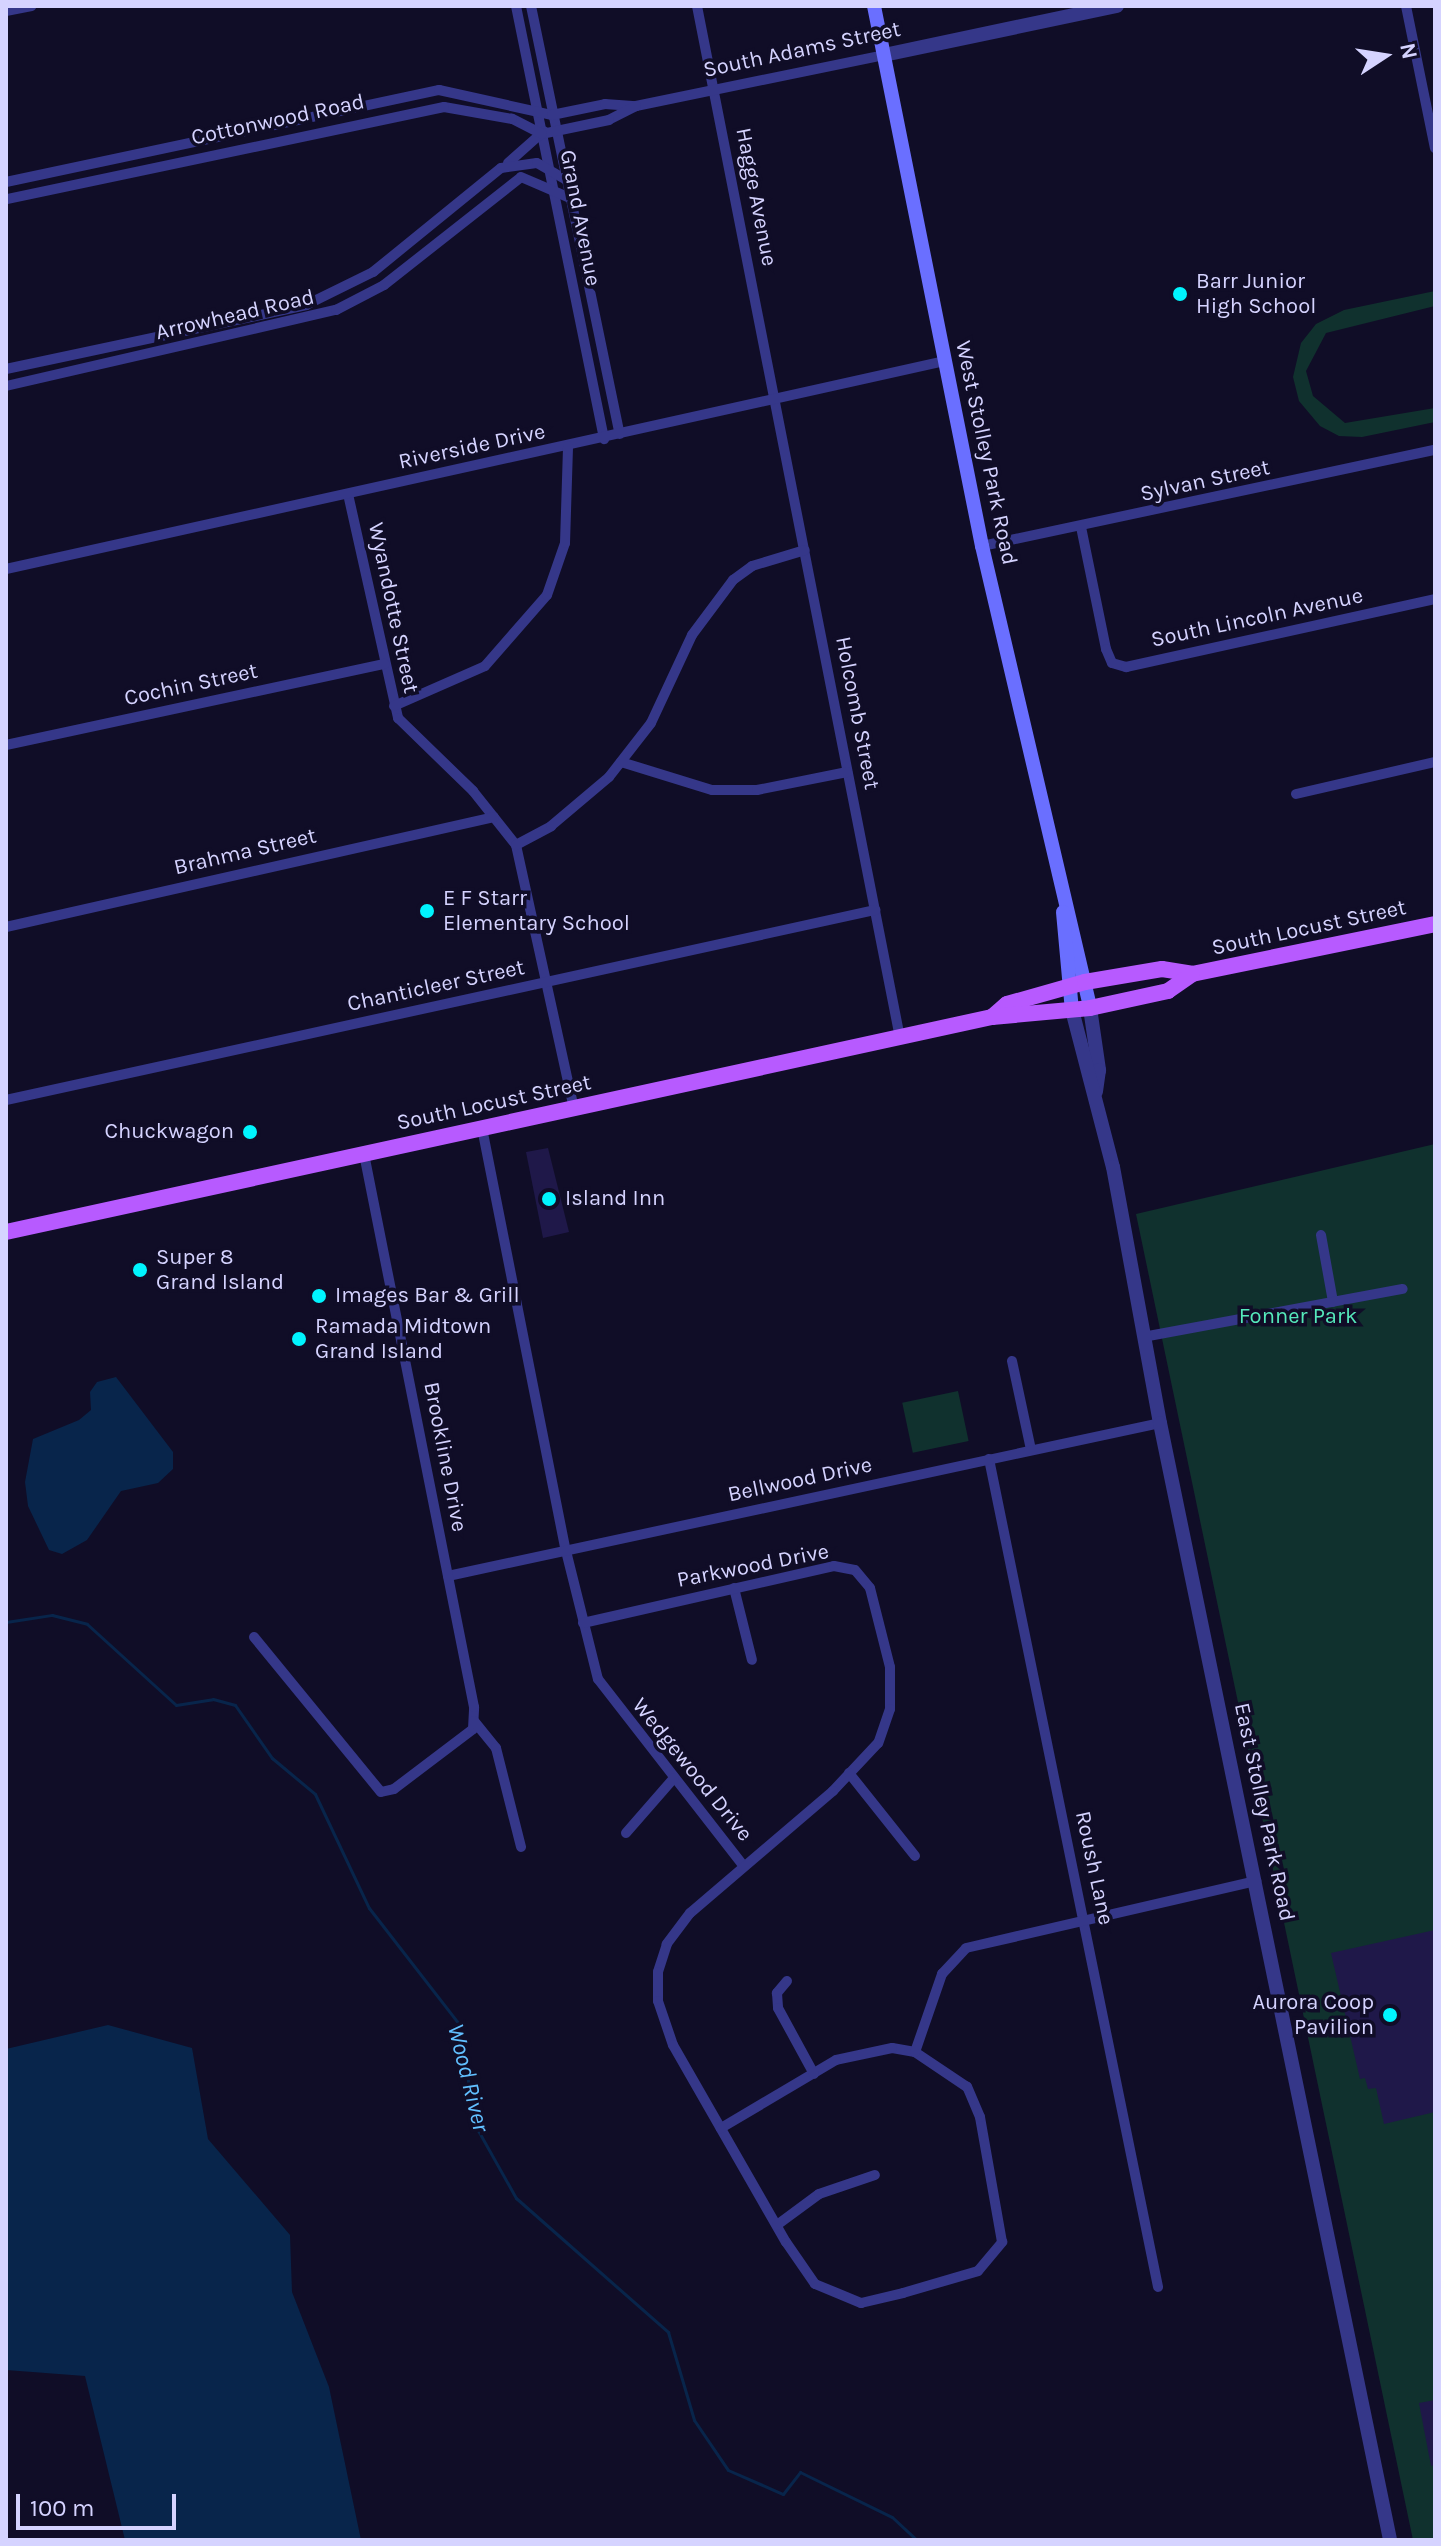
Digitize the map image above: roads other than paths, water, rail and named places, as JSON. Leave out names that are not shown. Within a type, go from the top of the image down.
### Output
[{"type":"main road","name":"West Stolley Park Road","points":[[874,6],[982,546],[1079,984],[1090,1008]]},
{"type":"main road","name":"South Locust Street","points":[[992,1017],[1007,1004],[1079,984],[1162,969],[1192,974],[1435,924]]},
{"type":"main road","name":"South Locust Street","points":[[6,1232],[992,1017],[1090,1008],[1168,991],[1192,974]]},
{"type":"main road","name":"West Stolley Park Road","points":[[1072,1010],[1079,984]]},
{"type":"street","points":[[6,11],[32,6]]},
{"type":"street","name":"Grand Avenue","points":[[516,6],[604,439]]},
{"type":"street","name":"Grand Avenue","points":[[531,6],[620,434]]},
{"type":"street","name":"Hagge Avenue","points":[[697,6],[775,396]]},
{"type":"street","name":"South Adams Street","points":[[636,106],[1117,6]]},
{"type":"street","points":[[1406,6],[1435,148]]},
{"type":"street","name":"Cottonwood Road","points":[[6,182],[439,90],[552,115]]},
{"type":"street","points":[[552,115],[605,104],[636,106]]},
{"type":"street","points":[[542,134],[609,120],[636,106]]},
{"type":"street","name":"Cottonwood Road","points":[[6,199],[444,107],[512,119],[542,134]]},
{"type":"street","name":"Arrowhead Road","points":[[6,369],[328,297],[373,272],[501,168],[542,134],[552,115]]},
{"type":"street","points":[[501,168],[527,162],[550,168],[566,180]]},
{"type":"street","name":"Arrowhead Road","points":[[6,386],[336,310],[384,285],[508,183],[530,178],[570,198]]},
{"type":"street","name":"Riverside Drive","points":[[6,569],[604,439],[775,396],[945,361]]},
{"type":"street","name":"Holcomb Street","points":[[775,396],[900,1038]]},
{"type":"street","points":[[394,706],[485,666],[547,595],[567,531],[568,446]]},
{"type":"street","name":"Sylvan Street","points":[[982,546],[1435,450]]},
{"type":"street","name":"Wyandotte Street","points":[[348,494],[394,706],[416,739],[494,817],[516,845],[574,1108]]},
{"type":"street","name":"South Lincoln Avenue","points":[[1081,527],[1104,640],[1112,663],[1126,667],[1435,599]]},
{"type":"street","points":[[516,845],[551,826],[621,762],[651,723],[711,604],[752,566],[805,550]]},
{"type":"street","name":"Cochin Street","points":[[6,745],[384,664]]},
{"type":"street","points":[[621,762],[712,790],[757,790],[847,772]]},
{"type":"street","points":[[1296,794],[1435,762]]},
{"type":"street","name":"Brahma Street","points":[[6,927],[494,817]]},
{"type":"street","name":"Chanticleer Street","points":[[6,1100],[875,910]]},
{"type":"street","name":"East Stolley Park Road","points":[[1090,1008],[1099,1070],[1096,1092]]},
{"type":"street","name":"East Stolley Park Road","points":[[1072,1010],[1096,1092],[1160,1423],[1390,2540]]},
{"type":"street","name":"Wedgewood Drive","points":[[482,1128],[566,1551],[598,1679],[742,1864],[690,1913],[667,1944],[658,1972],[658,2001],[673,2045],[777,2225],[815,2284],[861,2303],[978,2271],[993,2260],[1001,2227],[980,2117],[967,2087],[915,2052]]},
{"type":"street","name":"Brookline Drive","points":[[364,1154],[474,1721]]},
{"type":"street","points":[[1321,1235],[1333,1302]]},
{"type":"street","points":[[1143,1337],[1403,1289]]},
{"type":"street","points":[[1012,1361],[1031,1450]]},
{"type":"street","name":"Bellwood Drive","points":[[448,1576],[1160,1423]]},
{"type":"street","name":"Roush Lane","points":[[989,1459],[1158,2287]]},
{"type":"street","name":"Parkwood Drive","points":[[583,1623],[834,1566],[855,1570],[870,1588],[890,1667],[890,1709],[878,1743],[849,1773],[742,1864]]},
{"type":"street","points":[[734,1588],[752,1660]]},
{"type":"street","points":[[254,1637],[381,1792],[456,1747],[474,1721],[496,1748],[521,1847]]},
{"type":"street","points":[[849,1773],[915,1856]]},
{"type":"street","points":[[626,1833],[674,1778]]},
{"type":"street","points":[[721,2128],[814,2074],[864,2052],[915,2052],[942,1974],[966,1948],[1084,1917],[1256,1881]]},
{"type":"street","points":[[787,1981],[777,1993],[778,2008],[814,2074]]},
{"type":"street","points":[[777,2225],[819,2194],[875,2175]]},
{"type":"water","points":[[116,1377],[173,1452],[173,1469],[158,1483],[121,1491],[87,1540],[62,1554],[49,1550],[28,1506],[25,1482],[33,1439],[79,1420],[91,1410],[90,1392],[97,1382]]},
{"type":"water","points":[[108,2025],[192,2048],[208,2139],[290,2235],[292,2292],[329,2387],[361,2540],[125,2540],[85,2376],[6,2370],[6,2049]]},
{"type":"waterway","name":"Wood River","points":[[6,1622],[52,1615],[87,1624],[176,1705],[213,1699],[235,1705],[272,1758],[315,1794],[369,1908],[459,2024],[475,2125],[516,2198],[668,2332],[694,2420],[728,2470],[783,2494],[800,2472],[892,2517],[917,2540]]},
{"type":"place","name":"Barr Junior High School","points":[[1180,294]]},
{"type":"place","name":"E F Starr Elementary School","points":[[427,911]]},
{"type":"place","name":"Chuckwagon","points":[[250,1132]]},
{"type":"place","name":"Island Inn","points":[[549,1199]]},
{"type":"place","name":"Super 8 Grand Island","points":[[140,1270]]},
{"type":"place","name":"Images Bar & Grill","points":[[319,1296]]},
{"type":"place","name":"Ramada Midtown Grand Island","points":[[299,1339]]},
{"type":"place","name":"Aurora Coop Pavilion","points":[[1390,2015]]},
{"type":"park label","name":"Fonner Park","points":[[1298,1317]]}]
